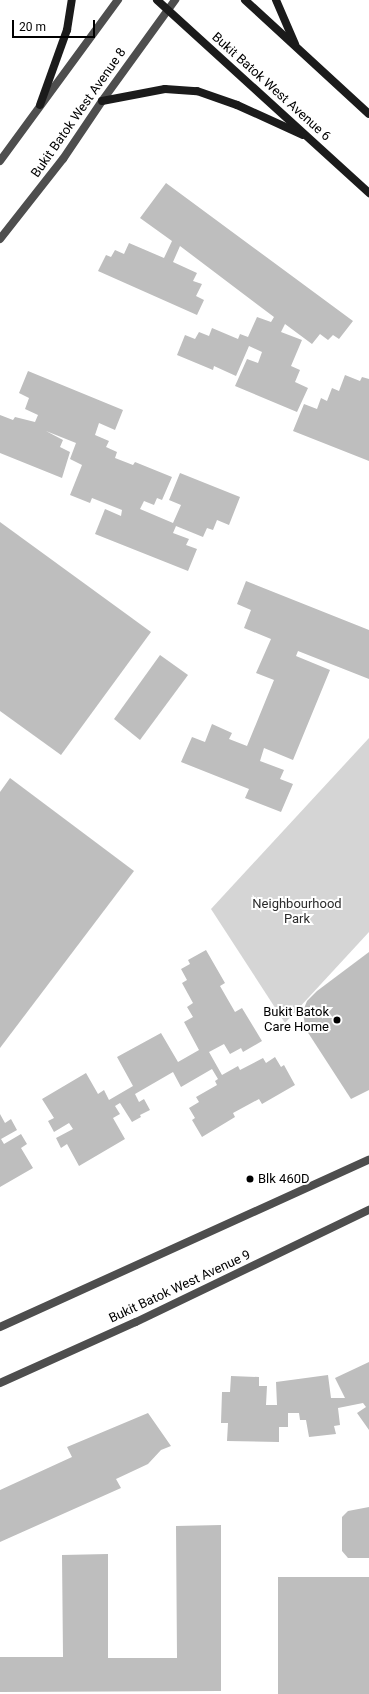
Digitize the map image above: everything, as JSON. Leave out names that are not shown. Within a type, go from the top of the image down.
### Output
[{"type":"street","points":[[40,106],[67,30],[72,0]]},
{"type":"street","points":[[0,161],[118,0]]},
{"type":"street","name":"Bukit Batok West Avenue 6","points":[[157,0],[369,193]]},
{"type":"street","name":"Bukit Batok West Avenue 8","points":[[0,239],[63,159],[102,101],[175,0]]},
{"type":"street","points":[[245,0],[297,46],[369,114]]},
{"type":"street","points":[[276,0],[297,46]]},
{"type":"street","points":[[102,101],[165,89],[197,91],[237,105],[311,139]]},
{"type":"street","points":[[0,1327],[369,1160]]},
{"type":"street","name":"Bukit Batok West Avenue 9","points":[[0,1383],[136,1322],[369,1210]]},
{"type":"green space","name":"Neighbourhood Park","points":[[369,738],[369,932],[285,1023],[211,909]]},
{"type":"building","points":[[166,183],[353,321],[339,339],[333,335],[328,340],[320,334],[312,344],[285,324],[281,332],[302,340],[291,366],[300,370],[295,382],[308,388],[297,412],[235,386],[247,359],[258,363],[262,352],[249,346],[236,376],[214,366],[213,370],[177,355],[185,335],[195,339],[199,332],[209,336],[212,328],[238,339],[240,334],[248,337],[257,317],[271,322],[274,317],[180,246],[173,262],[197,273],[193,281],[202,284],[196,296],[204,300],[197,315],[98,271],[106,255],[111,257],[115,250],[124,254],[129,243],[164,258],[172,241],[140,218]]},
{"type":"building","points":[[28,371],[123,410],[115,430],[99,423],[95,435],[109,441],[106,447],[117,452],[115,458],[133,465],[135,462],[172,477],[162,500],[157,498],[154,505],[144,501],[140,509],[173,523],[181,505],[169,500],[180,473],[240,497],[229,525],[217,520],[213,530],[207,528],[203,537],[176,526],[173,533],[189,539],[186,545],[197,549],[188,571],[95,534],[105,509],[121,516],[122,510],[92,498],[90,503],[70,495],[82,465],[70,459],[76,443],[46,431],[63,440],[60,447],[70,452],[62,478],[0,453],[0,415],[13,420],[15,417],[35,422],[38,415],[25,409],[29,398],[19,393]]},
{"type":"building","points":[[345,375],[360,381],[362,377],[369,379],[369,461],[293,431],[304,404],[317,409],[321,398],[327,401],[332,388],[339,391]]},
{"type":"building","points":[[0,522],[151,632],[61,755],[0,711]]},
{"type":"building","points":[[246,581],[369,630],[369,679],[298,651],[296,656],[330,670],[293,760],[264,748],[260,761],[284,770],[280,779],[293,784],[281,812],[245,798],[249,789],[181,762],[192,737],[205,742],[212,724],[232,733],[229,739],[247,746],[274,680],[256,673],[271,639],[244,628],[251,610],[237,604]]},
{"type":"building","points":[[160,655],[188,675],[140,740],[114,719]]},
{"type":"building","points":[[10,778],[134,871],[0,1048],[0,792]]},
{"type":"building","points":[[206,950],[225,983],[220,986],[235,1012],[242,1008],[262,1041],[243,1052],[241,1048],[230,1054],[224,1044],[209,1052],[222,1075],[238,1066],[240,1070],[263,1058],[266,1063],[275,1057],[281,1067],[284,1065],[295,1085],[262,1104],[259,1099],[233,1113],[235,1117],[202,1137],[192,1120],[195,1118],[189,1108],[199,1102],[196,1097],[217,1085],[215,1081],[218,1079],[212,1069],[181,1087],[173,1072],[135,1094],[139,1102],[144,1099],[150,1110],[140,1115],[141,1117],[132,1122],[120,1103],[115,1106],[120,1114],[113,1118],[125,1139],[79,1166],[67,1144],[61,1148],[56,1138],[73,1129],[69,1123],[54,1132],[48,1121],[54,1118],[42,1099],[86,1073],[98,1094],[104,1090],[109,1100],[133,1086],[117,1057],[161,1033],[178,1062],[199,1050],[184,1022],[193,1017],[187,1007],[193,1003],[182,983],[187,980],[181,969],[190,964],[188,960]]},
{"type":"building","name":"Bukit Batok Care Home","points":[[369,952],[369,1090],[351,1099],[305,1028],[303,1011],[307,1001],[317,991]]},
{"type":"building","points":[[0,1114],[5,1123],[11,1119],[17,1130],[1,1139],[4,1144],[21,1134],[27,1144],[21,1148],[33,1168],[0,1187]]},
{"type":"building","points":[[369,1362],[369,1430],[357,1413],[366,1407],[363,1403],[338,1408],[340,1425],[334,1426],[336,1434],[309,1437],[306,1420],[300,1420],[299,1413],[288,1413],[288,1427],[279,1427],[279,1442],[227,1441],[228,1423],[221,1423],[222,1392],[230,1392],[231,1376],[259,1377],[259,1386],[267,1386],[266,1405],[277,1405],[276,1382],[328,1375],[331,1398],[345,1398],[335,1378]]},
{"type":"building","points":[[148,1413],[171,1446],[161,1450],[148,1464],[116,1479],[121,1488],[0,1542],[0,1490],[72,1457],[67,1447]]},
{"type":"building","points":[[369,1507],[369,1558],[348,1558],[342,1551],[342,1517],[348,1511]]},
{"type":"building","points":[[221,1525],[221,1691],[0,1692],[0,1657],[63,1657],[62,1555],[108,1554],[108,1658],[177,1658],[176,1526]]},
{"type":"building","points":[[278,1577],[369,1577],[369,1694],[278,1694]]},
{"type":"place","name":"Bukit Batok Care Home","points":[[337,1020]]},
{"type":"place","name":"Blk 460D","points":[[250,1179]]}]
